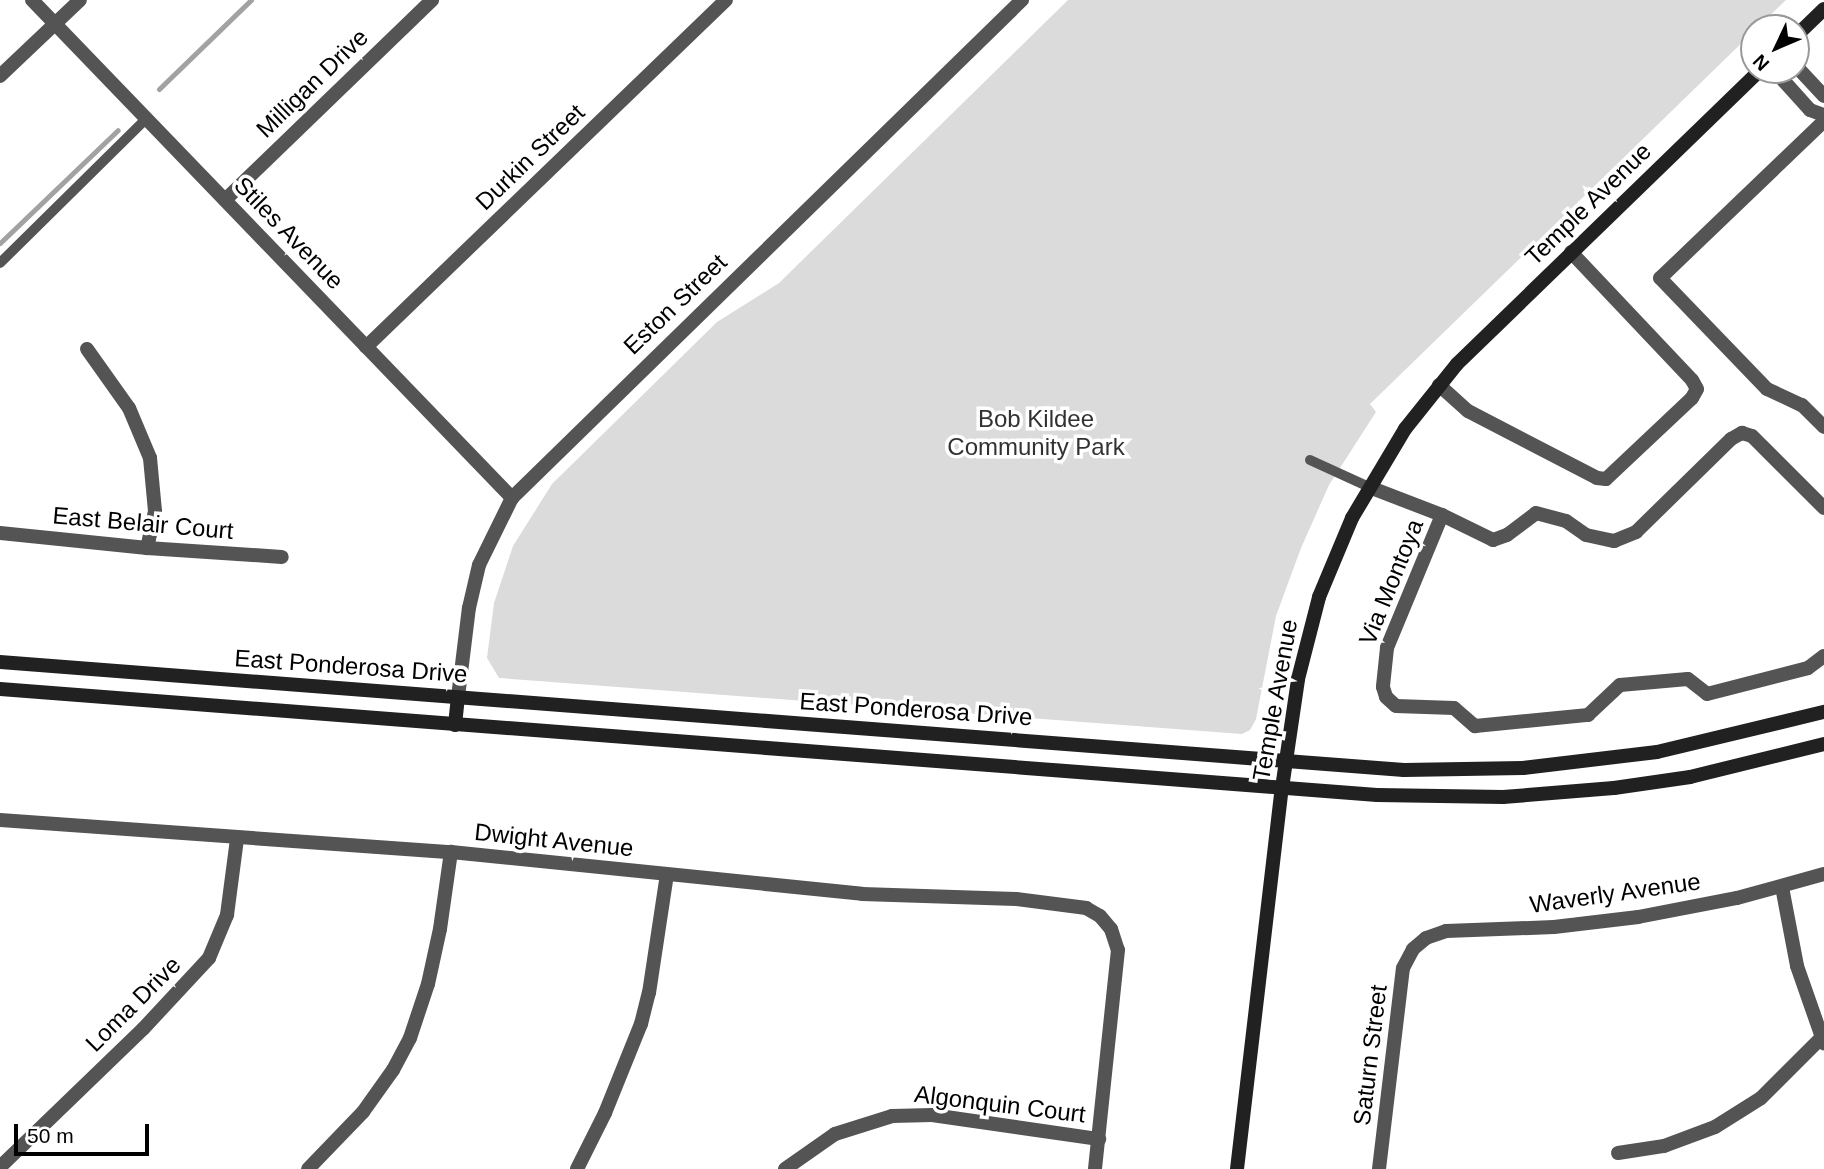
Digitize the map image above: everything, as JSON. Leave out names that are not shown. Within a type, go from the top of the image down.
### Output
[{"type":"main road","points":[[1810,22],[1824,9]]},
{"type":"main road","name":"Temple Avenue","points":[[1237,1169],[1286,761],[1308,632],[1332,562],[1369,487],[1405,429],[1439,385],[1571,252],[1745,84]]},
{"type":"main road","name":"East Ponderosa Drive","points":[[0,662],[1404,770],[1523,768],[1657,751],[1824,712]]},
{"type":"main road","name":"East Ponderosa Drive","points":[[0,689],[1377,795],[1517,796],[1614,788],[1690,777],[1824,744]]},
{"type":"main road","points":[[455,725],[458,697]]},
{"type":"street","name":"Stiles Avenue","points":[[32,0],[512,498]]},
{"type":"street","points":[[0,76],[80,0]]},
{"type":"street","name":"Milligan Drive","points":[[225,200],[432,0]]},
{"type":"street","name":"Durkin Street","points":[[366,347],[726,0]]},
{"type":"street","name":"Eston Street","points":[[458,697],[469,608],[479,565],[512,498],[1022,0]]},
{"type":"street","points":[[1810,81],[1824,96]]},
{"type":"street","points":[[1786,84],[1810,110],[1824,115]]},
{"type":"street","points":[[1824,121],[1660,278],[1767,389],[1802,405],[1824,427]]},
{"type":"street","points":[[1439,385],[1468,411],[1597,478],[1606,479],[1692,398],[1697,389],[1692,380],[1571,252]]},
{"type":"street","points":[[87,349],[129,408],[150,458],[155,511],[147,548]]},
{"type":"street","name":"Via Montoya","points":[[1369,487],[1443,514],[1493,540],[1507,535],[1536,513],[1566,521],[1586,535],[1614,541],[1636,532],[1731,439],[1742,433],[1752,436],[1824,508]]},
{"type":"street","name":"Via Montoya","points":[[1443,514],[1387,648],[1383,687],[1386,697],[1396,706],[1454,708],[1475,726],[1588,715],[1620,685],[1688,679],[1707,694],[1808,668],[1824,656]]},
{"type":"street","name":"East Belair Court","points":[[0,533],[147,548],[282,557]]},
{"type":"street","name":"Dwight Avenue","points":[[0,820],[237,839],[451,852],[862,894],[1016,899],[1075,905],[1100,916],[1111,929],[1118,950],[1098,1139]]},
{"type":"street","name":"Loma Drive","points":[[0,1167],[143,1029],[209,958],[227,915],[237,839]]},
{"type":"street","points":[[308,1169],[363,1112],[393,1070],[410,1038],[433,962],[451,852]]},
{"type":"street","points":[[577,1169],[605,1114],[641,1024],[652,981],[667,874]]},
{"type":"street","name":"Waverly Avenue","points":[[1413,949],[1426,938],[1446,931],[1601,923],[1737,898],[1824,874]]},
{"type":"street","points":[[1618,1153],[1664,1146],[1727,1120],[1761,1098],[1823,1041],[1797,967],[1782,887]]},
{"type":"street","name":"Saturn Street","points":[[1379,1169],[1403,968],[1413,949]]},
{"type":"street","name":"Algonquin Court","points":[[785,1169],[835,1134],[892,1116],[932,1115],[1098,1139]]},
{"type":"street","points":[[1095,1169],[1098,1139]]},
{"type":"lane","points":[[0,263],[146,119]]},
{"type":"lane","points":[[1310,460],[1369,487]]},
{"type":"green space","name":"Bob Kildee Community Park","points":[[1068,0],[1786,0],[1772,14],[1740,14],[1740,45],[1370,404],[1376,412],[1329,485],[1301,548],[1276,616],[1256,719],[1250,730],[1242,734],[499,678],[487,658],[494,603],[513,546],[552,484],[717,322],[779,283]]},
{"type":"waterway","points":[[159,89],[251,0]]},
{"type":"waterway","points":[[0,243],[118,130]]}]
